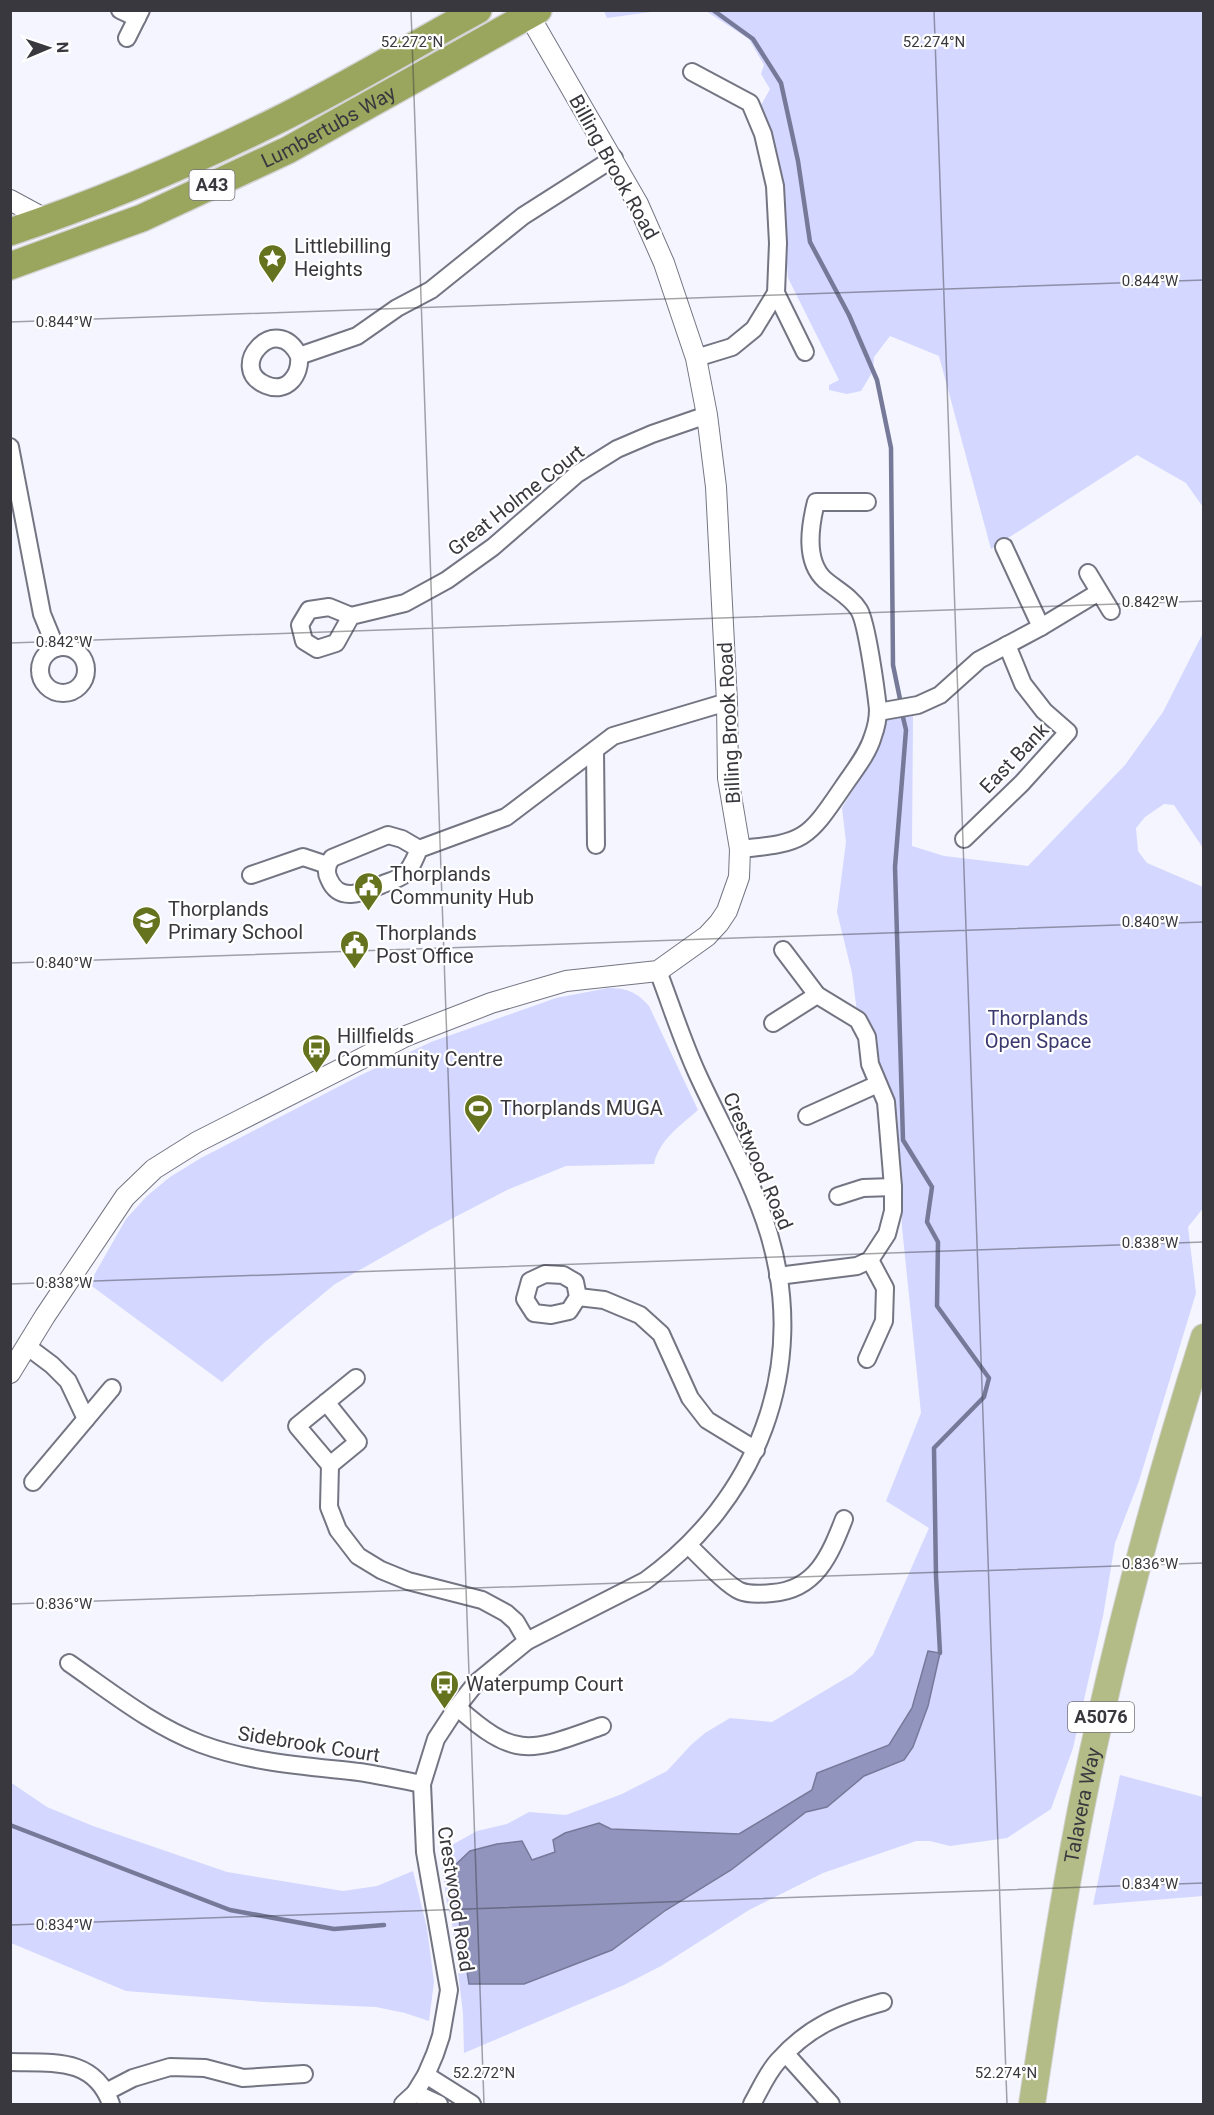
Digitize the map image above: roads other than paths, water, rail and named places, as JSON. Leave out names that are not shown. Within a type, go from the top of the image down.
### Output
[{"type":"highway","name":"Lumbertubs Way","points":[[10,232],[133,186],[275,121],[478,10]]},
{"type":"highway","name":"Lumbertubs Way","points":[[10,266],[142,218],[288,150],[531,12]]},
{"type":"main road","name":"Talavera Way","points":[[1032,2104],[1056,1948],[1100,1722],[1161,1480],[1203,1337]]},
{"type":"street","points":[[120,10],[139,14],[127,38]]},
{"type":"street","name":"Billing Brook Road","points":[[10,1373],[45,1316],[125,1197],[154,1169],[197,1142],[406,1036],[491,1002],[566,981],[658,971],[707,936],[727,910],[739,877],[740,849],[728,778],[727,702],[716,487],[707,415],[696,358],[664,262],[638,204],[531,12]]},
{"type":"street","points":[[692,72],[750,103],[764,134],[775,186],[778,243],[776,293],[805,352]]},
{"type":"street","points":[[299,356],[357,336],[397,308],[431,290],[523,216],[614,159]]},
{"type":"street","points":[[10,200],[47,220]]},
{"type":"street","points":[[696,358],[732,347],[754,329],[776,293]]},
{"type":"street","name":"Great Holme Court","points":[[351,616],[405,603],[447,580],[493,548],[577,474],[626,445],[707,415]]},
{"type":"street","points":[[10,447],[42,615],[56,648]]},
{"type":"street","points":[[740,849],[778,845],[796,840],[809,833],[860,763],[873,738],[878,712],[869,650],[860,612],[847,597],[823,578],[812,561],[810,523],[816,502],[867,502]]},
{"type":"street","points":[[1004,547],[1041,627]]},
{"type":"street","points":[[1088,573],[1112,611]]},
{"type":"street","points":[[878,712],[918,705],[940,695],[979,660],[1041,627],[1099,592]]},
{"type":"street","name":"East Bank","points":[[964,839],[1022,783],[1068,732],[1044,711],[1023,684],[1007,645]]},
{"type":"street","points":[[419,849],[402,839],[388,835],[341,852],[332,858],[327,865],[327,877],[334,888],[343,894],[352,895],[403,876],[412,865],[419,849],[506,817],[613,736],[727,702]]},
{"type":"street","points":[[595,750],[596,845]]},
{"type":"street","points":[[251,875],[303,857],[327,865]]},
{"type":"street","points":[[778,1276],[857,1266],[870,1260],[886,1234],[893,1211],[886,1102],[870,1064],[867,1037],[858,1020],[817,995],[783,950]]},
{"type":"street","name":"Crestwood Road","points":[[409,2098],[426,2075],[441,2036],[449,1990],[425,1852],[422,1784],[436,1739],[476,1683],[527,1641],[645,1581],[688,1545],[725,1503],[756,1450],[768,1419],[781,1360],[782,1310],[769,1233],[753,1191],[696,1071],[658,971]]},
{"type":"street","points":[[773,1023],[817,995]]},
{"type":"street","points":[[807,1116],[878,1084]]},
{"type":"street","points":[[838,1196],[864,1188],[893,1187]]},
{"type":"street","points":[[867,1359],[884,1321],[885,1288],[870,1260]]},
{"type":"street","points":[[578,1298],[604,1300],[640,1315],[661,1334],[690,1398],[707,1420],[756,1450]]},
{"type":"street","points":[[28,1347],[52,1365],[68,1381],[86,1419]]},
{"type":"street","points":[[356,1378],[297,1426],[330,1465],[329,1507],[338,1530],[358,1556],[381,1570],[408,1581],[483,1600],[506,1613],[516,1622],[527,1641]]},
{"type":"street","points":[[33,1482],[112,1388]]},
{"type":"street","points":[[326,1402],[358,1442],[330,1465]]},
{"type":"street","points":[[688,1545],[739,1591],[759,1594],[787,1592],[811,1579],[830,1556],[844,1519]]},
{"type":"street","name":"Sidebrook Court","points":[[69,1663],[159,1725],[225,1752],[285,1764],[361,1773],[422,1784]]},
{"type":"street","points":[[457,1707],[494,1736],[514,1746],[548,1745],[602,1726]]},
{"type":"street","points":[[752,2104],[773,2068],[812,2030],[847,2012],[883,2002]]},
{"type":"street","points":[[786,2054],[831,2104]]},
{"type":"street","points":[[10,2062],[62,2063],[76,2066],[96,2078],[109,2098],[133,2078],[170,2067],[205,2068],[243,2078],[304,2074]]},
{"type":"street","points":[[426,2075],[472,2104]]},
{"type":"street","points":[[409,2098],[439,2104]]},
{"type":"waterway","points":[[713,10],[753,39],[781,83],[798,161],[810,242],[849,315],[877,380],[891,448],[893,665],[901,704]]},
{"type":"waterway","points":[[902,713],[906,730],[895,867],[903,1140],[932,1187],[927,1222],[938,1242],[937,1306],[989,1378],[984,1397],[934,1448],[940,1653]]},
{"type":"waterway","points":[[10,1825],[230,1910],[334,1929],[384,1925]]},
{"type":"place","name":"Littlebilling Heights","points":[[273,284]]},
{"type":"place","name":"Thorplands Community Hub","points":[[369,912]]},
{"type":"place","name":"Thorplands Primary School","points":[[147,946]]},
{"type":"place","name":"Thorplands Post Office","points":[[355,970]]},
{"type":"place","name":"Hillfields Community Centre","points":[[316,1074]]},
{"type":"place","name":"Thorplands MUGA","points":[[479,1134]]},
{"type":"place","name":"Waterpump Court","points":[[445,1710]]},
{"type":"park label","name":"Thorplands Open Space","points":[[1038,1030]]}]
